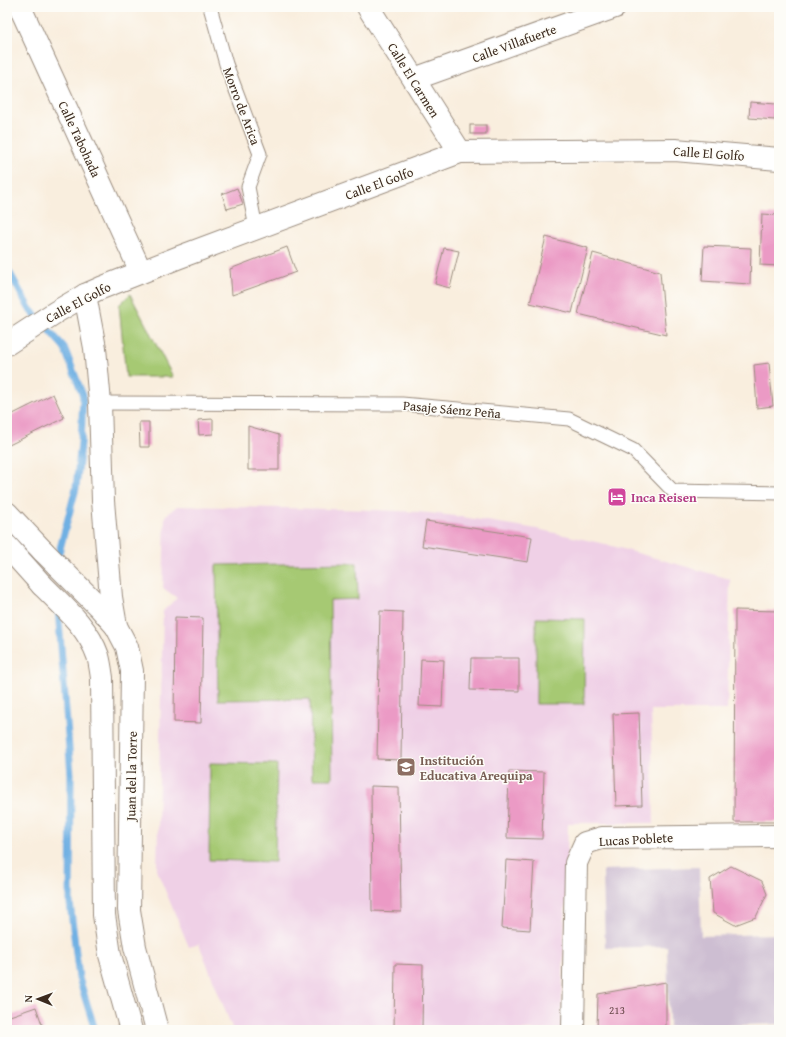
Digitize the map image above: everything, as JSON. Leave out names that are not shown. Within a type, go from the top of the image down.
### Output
[{"type":"street","name":"Calle Tabohada","points":[[20,7],[141,272]]},
{"type":"street","name":"Calle El Carmen","points":[[368,7],[460,152]]},
{"type":"street","name":"Calle Villafuerte","points":[[414,79],[615,7]]},
{"type":"street","name":"Calle El Golfo","points":[[8,343],[85,295],[256,228],[460,152],[675,150],[779,159]]},
{"type":"street","points":[[85,295],[95,348],[100,403],[104,501],[111,596],[116,626]]},
{"type":"street","name":"Juan del la Torre","points":[[7,513],[116,626],[127,647],[132,671],[129,910],[135,947],[157,1030]]},
{"type":"street","name":"Juan del la Torre","points":[[7,546],[42,585],[72,615],[89,637],[98,657],[102,678],[104,914],[110,955],[131,1030]]},
{"type":"street","name":"Lucas Poblete","points":[[573,1030],[576,863],[585,843],[602,838],[779,836]]},
{"type":"lane","name":"Morro de Arica","points":[[210,7],[226,64],[260,154],[248,187],[256,228]]},
{"type":"lane","name":"Pasaje Sáenz Peña","points":[[100,403],[402,404],[569,419],[633,450],[673,491],[779,493]]},
{"type":"shaded area","name":"Institución Educativa Arequipa","points":[[177,506],[377,510],[456,516],[537,529],[605,544],[730,579],[727,710],[651,710],[654,823],[568,823],[561,1030],[233,1030],[199,944],[189,947],[157,871],[163,611],[177,598],[163,588],[165,516]]},
{"type":"shaded area","points":[[699,867],[701,936],[779,934],[779,1024],[669,1027],[667,946],[605,948],[603,870]]},
{"type":"green space","points":[[130,294],[173,377],[126,377],[119,305]]},
{"type":"green space","points":[[357,563],[358,599],[330,600],[332,779],[312,779],[310,699],[218,700],[216,565]]},
{"type":"green space","points":[[536,618],[585,619],[584,704],[536,704]]},
{"type":"green space","points":[[210,763],[277,764],[275,862],[209,860]]},
{"type":"building","points":[[750,102],[776,104],[775,120],[749,118]]},
{"type":"building","points":[[470,125],[486,125],[486,134],[470,134]]},
{"type":"building","points":[[237,188],[243,204],[227,209],[222,194]]},
{"type":"building","points":[[762,214],[779,215],[779,266],[760,265]]},
{"type":"building","points":[[546,237],[588,248],[572,313],[530,303]]},
{"type":"building","points":[[704,246],[751,248],[750,284],[702,281]]},
{"type":"building","points":[[287,247],[296,272],[232,295],[230,269]]},
{"type":"building","points":[[444,248],[459,251],[450,288],[435,284]]},
{"type":"building","points":[[593,253],[660,272],[666,335],[578,314]]},
{"type":"building","points":[[769,363],[773,406],[757,408],[754,365]]},
{"type":"building","points":[[53,394],[64,418],[7,446],[7,417]]},
{"type":"building","points":[[213,419],[213,434],[199,435],[198,420]]},
{"type":"building","points":[[139,422],[149,422],[149,447],[140,447]]},
{"type":"building","points":[[248,426],[279,435],[279,470],[248,470]]},
{"type":"building","points":[[426,521],[532,537],[528,562],[422,546]]},
{"type":"building","points":[[735,610],[779,611],[779,822],[734,822]]},
{"type":"building","points":[[380,611],[403,612],[401,760],[377,759]]},
{"type":"building","points":[[175,617],[203,618],[201,723],[174,722]]},
{"type":"building","points":[[471,658],[519,658],[519,691],[470,690]]},
{"type":"building","points":[[421,659],[444,660],[442,707],[419,706]]},
{"type":"building","points":[[639,713],[642,805],[616,806],[613,714]]},
{"type":"building","points":[[509,771],[544,772],[542,839],[507,838]]},
{"type":"building","points":[[371,786],[399,787],[401,912],[372,911]]},
{"type":"building","points":[[506,860],[534,862],[530,930],[502,928]]},
{"type":"building","points":[[731,866],[762,881],[767,894],[756,917],[735,925],[713,913],[710,879]]},
{"type":"building","points":[[395,964],[423,965],[422,1030],[394,1030]]},
{"type":"building","points":[[666,982],[666,1030],[597,1030],[598,994]]},
{"type":"building","points":[[36,1007],[44,1030],[7,1030],[7,1017]]},
{"type":"waterway","points":[[7,268],[29,308],[64,347],[83,396],[81,443],[76,488],[57,560]]},
{"type":"waterway","points":[[58,609],[71,774],[70,903],[79,978],[95,1030]]},
{"type":"place","name":"Inca Reisen","points":[[617,497]]},
{"type":"place","name":"Institución Educativa Arequipa","points":[[406,767]]}]
